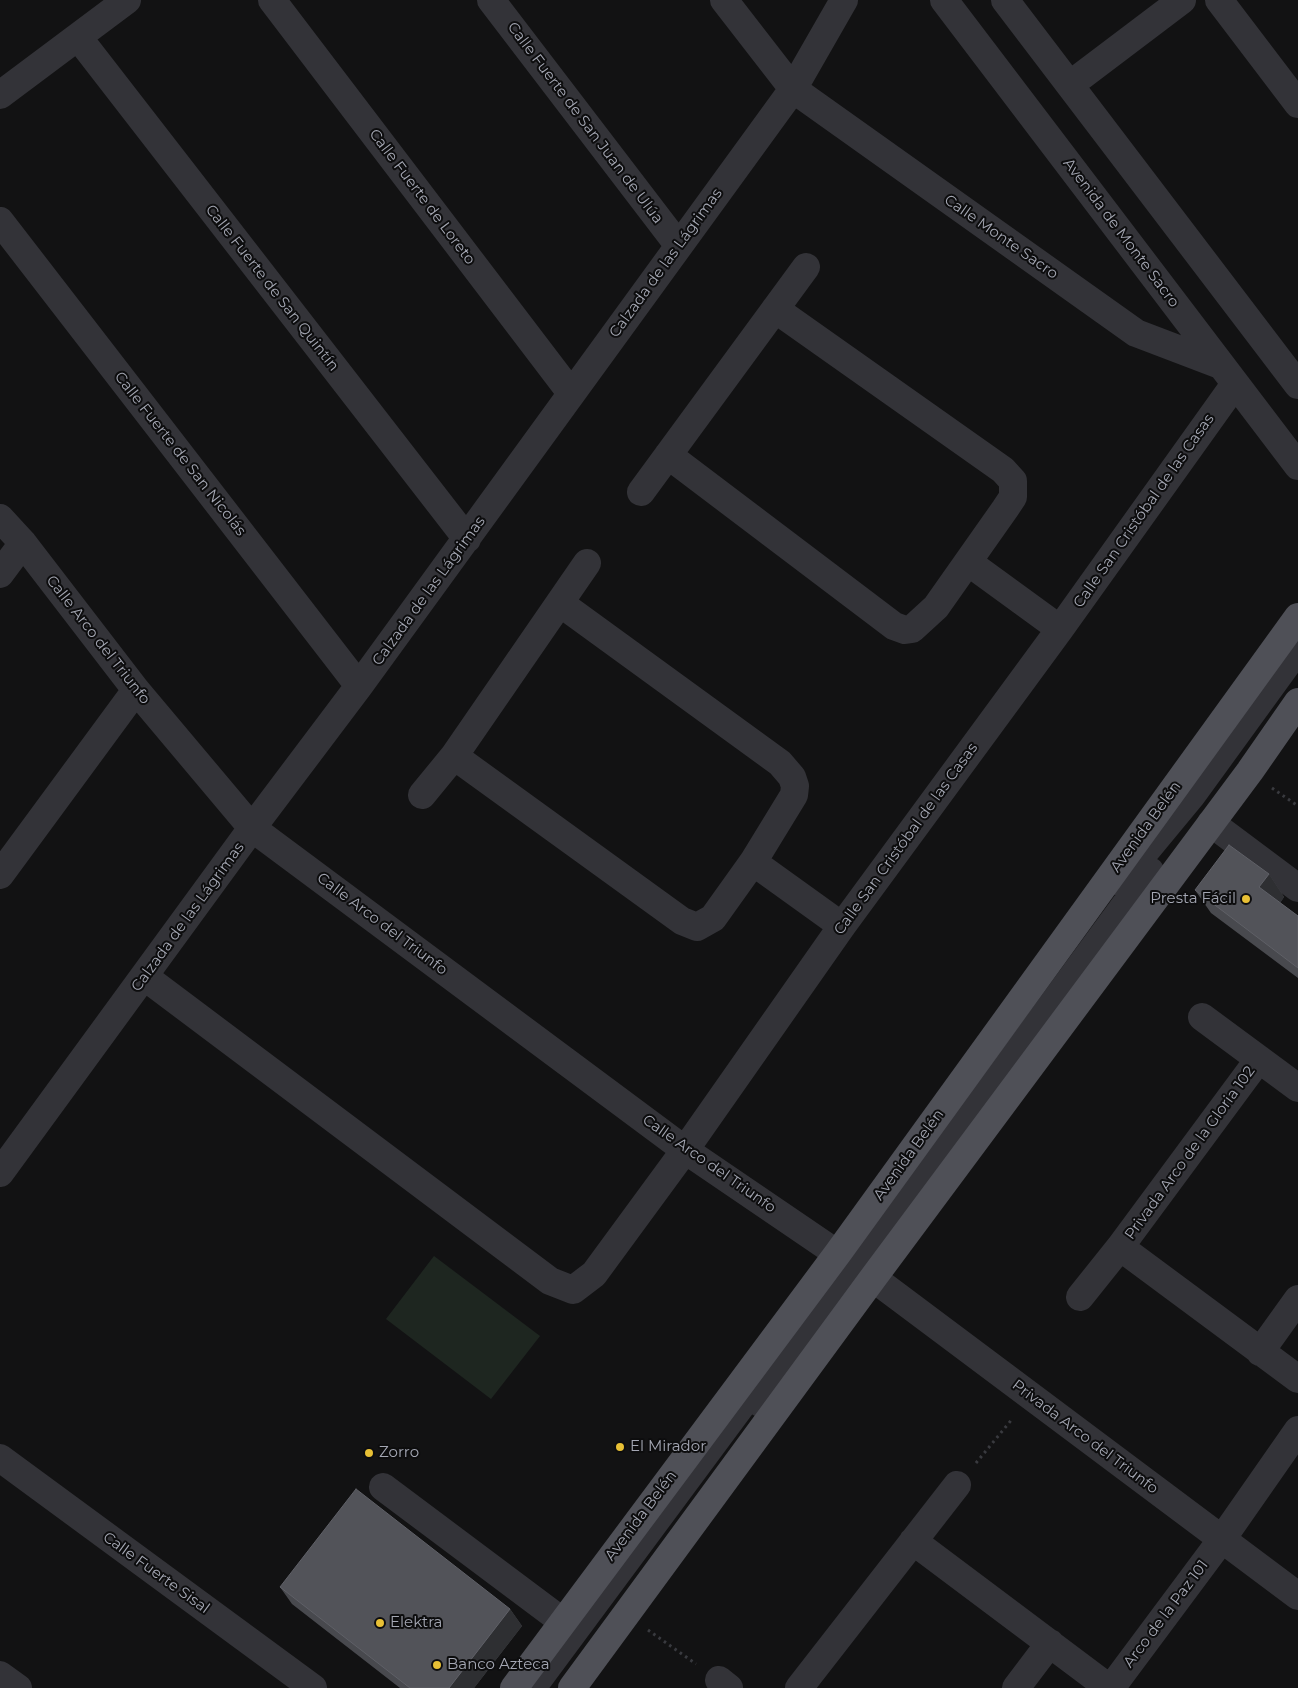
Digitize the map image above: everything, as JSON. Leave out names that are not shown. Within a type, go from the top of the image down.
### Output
[{"type":"main road","name":"Avenida Belén","points":[[572,1688],[627,1615],[855,1265],[1298,617]]},
{"type":"main road","name":"Avenida Belén","points":[[514,1688],[562,1621],[855,1265],[1211,823],[1298,702]]},
{"type":"street","points":[[0,95],[128,0]]},
{"type":"street","name":"Calle Fuerte de Loreto","points":[[272,0],[571,393]]},
{"type":"street","name":"Calle Fuerte de San Juan de Ulúa","points":[[491,0],[679,246]]},
{"type":"street","name":"Calle Monte Sacro","points":[[724,0],[794,89],[1136,333],[1228,374]]},
{"type":"street","name":"Calzada de las Lágrimas","points":[[0,1173],[252,828],[359,686],[794,89],[844,0]]},
{"type":"street","name":"Avenida de Monte Sacro","points":[[944,0],[1298,466]]},
{"type":"street","points":[[1005,0],[1071,84],[1298,385]]},
{"type":"street","points":[[1071,84],[1182,0]]},
{"type":"street","points":[[1220,0],[1298,104]]},
{"type":"street","name":"Calle Fuerte de San Quintín","points":[[78,36],[466,539]]},
{"type":"street","name":"Calle Fuerte de San Nicolás","points":[[0,221],[359,686]]},
{"type":"street","points":[[641,492],[806,267]]},
{"type":"street","points":[[668,455],[894,626],[905,630],[912,629],[925,619],[968,562],[1013,497],[1013,481],[1003,470],[776,309]]},
{"type":"street","name":"Calle San Cristóbal de las Casas","points":[[145,977],[550,1282],[573,1290],[594,1274],[685,1150],[842,926],[1060,629],[1228,374]]},
{"type":"street","name":"Calle Arco del Triunfo","points":[[0,518],[22,543],[136,690],[252,828],[685,1150],[855,1265]]},
{"type":"street","points":[[0,574],[22,543]]},
{"type":"street","points":[[968,562],[1060,629]]},
{"type":"street","points":[[422,795],[454,756],[587,563]]},
{"type":"street","points":[[454,756],[682,921],[697,927],[713,918],[753,862],[794,796],[795,786],[792,777],[780,763],[560,603]]},
{"type":"street","points":[[550,1688],[855,1265],[1119,884],[1192,795],[1298,649]]},
{"type":"street","points":[[532,1688],[855,1265],[1298,669]]},
{"type":"street","points":[[0,875],[136,690]]},
{"type":"street","points":[[1211,823],[1298,888]]},
{"type":"street","points":[[753,862],[842,926]]},
{"type":"street","name":"Privada Arco de la Gloria 102","points":[[1202,1017],[1298,1088]]},
{"type":"street","name":"Privada Arco de la Gloria 102","points":[[1080,1297],[1120,1247],[1259,1059]]},
{"type":"street","name":"Privada Arco de la Gloria 102","points":[[1120,1247],[1298,1379]]},
{"type":"street","name":"Privada Arco del Triunfo","points":[[855,1265],[1298,1596]]},
{"type":"street","points":[[1260,1352],[1298,1299]]},
{"type":"street","name":"Arco de la Paz 101","points":[[1110,1688],[1222,1539],[1298,1430]]},
{"type":"street","name":"Calle Fuerte Sisal","points":[[0,1458],[313,1688]]},
{"type":"street","points":[[799,1688],[957,1486]]},
{"type":"street","points":[[383,1488],[562,1621]]},
{"type":"street","points":[[913,1540],[1110,1688]]},
{"type":"street","points":[[1016,1688],[1050,1643]]},
{"type":"street","points":[[0,1675],[18,1688]]},
{"type":"path","points":[[957,1486],[1031,1397]]},
{"type":"path","points":[[627,1615],[724,1684]]},
{"type":"shaded area","points":[[434,1256],[540,1336],[491,1399],[386,1319]]},
{"type":"building","points":[[1229,845],[1269,874],[1259,887],[1298,916],[1298,968],[1195,890]]},
{"type":"building","points":[[356,1489],[510,1609],[449,1688],[410,1688],[280,1587]]},
{"type":"place","name":"Presta Fácil","points":[[1246,899]]},
{"type":"place","name":"El Mirador","points":[[620,1447]]},
{"type":"place","name":"Zorro","points":[[369,1453]]},
{"type":"place","name":"Elektra","points":[[380,1623]]},
{"type":"place","name":"Banco Azteca","points":[[437,1665]]}]
